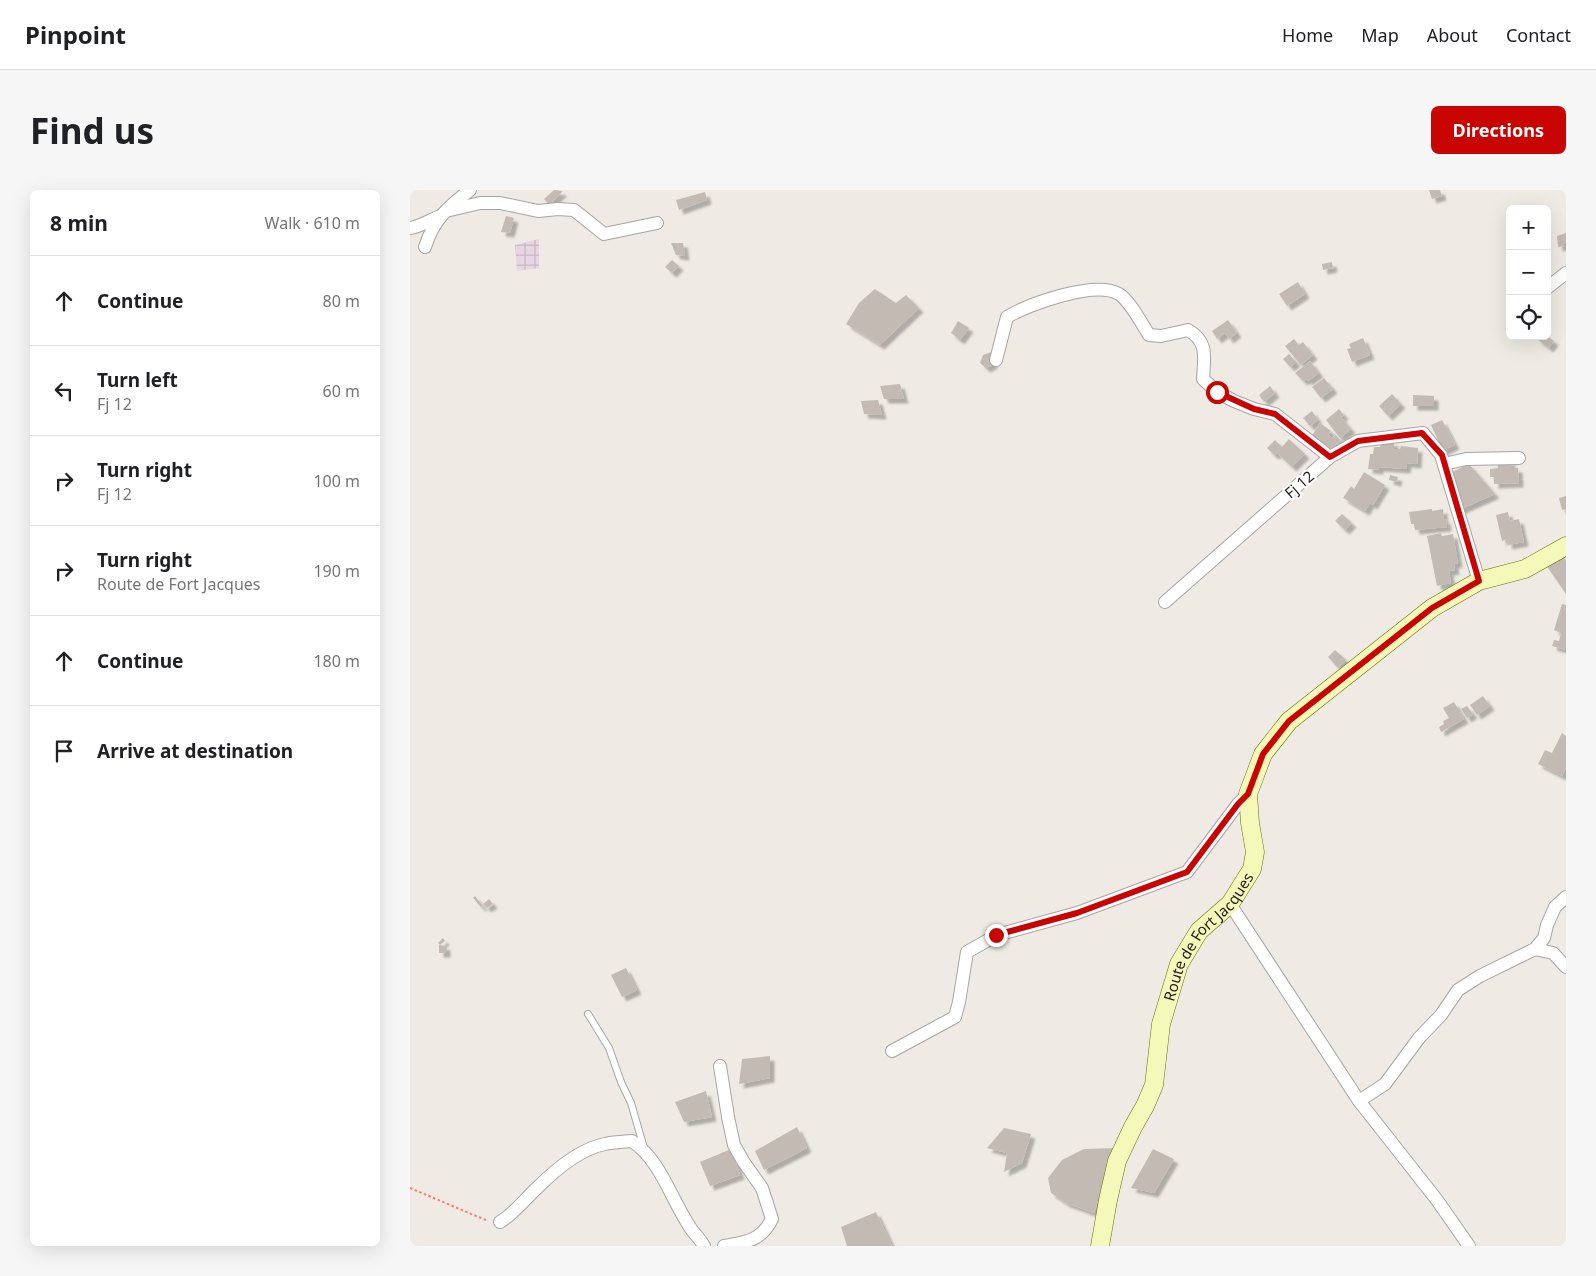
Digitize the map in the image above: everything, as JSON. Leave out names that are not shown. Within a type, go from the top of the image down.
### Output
[{"type":"street","points":[[425,247],[431,230],[450,205],[470,190]]},
{"type":"street","points":[[410,228],[431,218],[480,203],[500,202],[538,211],[574,210],[604,234],[657,223]]},
{"type":"street","points":[[1551,285],[1566,273]]},
{"type":"street","points":[[996,360],[1007,317],[1023,308],[1074,292],[1103,291],[1118,294],[1130,307],[1149,335],[1161,336],[1188,330],[1197,335],[1203,344],[1205,356],[1203,379],[1217,392],[1254,409],[1275,414],[1330,457]]},
{"type":"street","name":"Fj 12","points":[[1165,602],[1330,457],[1358,441],[1422,433],[1442,455],[1479,581]]},
{"type":"street","points":[[1444,464],[1466,459],[1519,458]]},
{"type":"street","name":"Route de Fort Jacques","points":[[1100,1246],[1117,1160],[1133,1127],[1146,1106],[1154,1085],[1162,1024],[1179,964],[1199,931],[1230,904],[1252,869],[1255,852],[1248,794],[1263,754],[1289,721],[1432,608],[1479,581],[1526,569],[1566,546]]},
{"type":"street","points":[[892,1051],[954,1017],[959,1002],[967,952],[996,935],[1077,913],[1187,872],[1238,804],[1248,794]]},
{"type":"street","points":[[1360,1101],[1385,1084],[1419,1038],[1441,1015],[1458,990],[1480,976],[1534,949],[1544,938],[1547,925],[1555,907],[1566,897]]},
{"type":"street","points":[[1230,904],[1360,1101],[1437,1200],[1463,1243]]},
{"type":"street","points":[[1534,949],[1554,953],[1566,967]]},
{"type":"street","points":[[720,1066],[734,1145],[762,1188],[772,1219],[767,1230],[754,1239],[724,1246]]},
{"type":"street","points":[[500,1222],[519,1208],[536,1189],[563,1165],[587,1151],[604,1144],[632,1141],[644,1149],[667,1184],[689,1226],[704,1246]]},
{"type":"lane","points":[[588,1014],[613,1057],[621,1082],[631,1103],[644,1149]]},
{"type":"path","points":[[410,1188],[492,1223],[500,1222]]},
{"type":"shaded area","points":[[539,239],[539,268],[517,271],[515,245]]},
{"type":"building","points":[[554,190],[563,191],[549,205],[544,199]]},
{"type":"building","points":[[1429,190],[1440,190],[1442,196],[1432,199]]},
{"type":"building","points":[[705,192],[707,200],[679,210],[676,200]]},
{"type":"building","points":[[506,216],[514,218],[510,233],[501,232]]},
{"type":"building","points":[[1566,233],[1566,244],[1558,247],[1557,236]]},
{"type":"building","points":[[671,243],[683,243],[685,256],[676,255]]},
{"type":"building","points":[[672,260],[679,266],[672,273],[665,267]]},
{"type":"building","points":[[1332,262],[1333,268],[1323,270],[1322,264]]},
{"type":"building","points":[[1298,282],[1305,294],[1287,306],[1279,294]]},
{"type":"building","points":[[875,289],[896,303],[906,295],[919,308],[880,345],[846,324],[859,303]]},
{"type":"building","points":[[1228,320],[1237,333],[1229,339],[1225,333],[1217,339],[1212,331]]},
{"type":"building","points":[[958,321],[969,328],[960,340],[951,333]]},
{"type":"building","points":[[1363,338],[1370,355],[1352,362],[1347,349],[1351,348],[1349,344]]},
{"type":"building","points":[[1294,339],[1299,345],[1303,342],[1313,355],[1301,365],[1285,346]]},
{"type":"building","points":[[1551,339],[1554,341],[1549,348],[1538,340]]},
{"type":"building","points":[[994,351],[993,364],[986,368],[980,363],[983,355]]},
{"type":"building","points":[[1289,354],[1296,362],[1290,367],[1283,359]]},
{"type":"building","points":[[1310,361],[1319,373],[1308,381],[1306,379],[1303,381],[1295,373]]},
{"type":"building","points":[[1324,378],[1333,389],[1321,398],[1312,387]]},
{"type":"building","points":[[900,384],[904,399],[884,399],[880,386]]},
{"type":"building","points":[[1270,386],[1275,393],[1264,402],[1259,395]]},
{"type":"building","points":[[1392,394],[1401,404],[1388,416],[1379,406]]},
{"type":"building","points":[[1413,395],[1434,396],[1434,406],[1413,406]]},
{"type":"building","points":[[878,400],[882,415],[864,414],[861,401]]},
{"type":"building","points":[[1339,409],[1344,415],[1341,417],[1351,429],[1340,438],[1326,420]]},
{"type":"building","points":[[1312,411],[1318,420],[1310,426],[1303,418]]},
{"type":"building","points":[[1442,420],[1455,445],[1443,451],[1431,425]]},
{"type":"building","points":[[1320,423],[1331,431],[1328,435],[1332,438],[1336,435],[1341,441],[1330,450],[1323,443],[1321,444],[1311,437]]},
{"type":"building","points":[[1289,439],[1305,454],[1292,467],[1277,453],[1274,455],[1267,448],[1275,440],[1282,447]]},
{"type":"building","points":[[1381,441],[1394,442],[1394,449],[1400,449],[1401,446],[1418,448],[1417,464],[1407,463],[1406,469],[1379,467],[1379,470],[1368,469],[1370,454],[1373,454],[1374,447],[1380,447]]},
{"type":"building","points":[[1498,461],[1511,461],[1511,468],[1518,468],[1519,483],[1494,484],[1494,477],[1490,477],[1490,469],[1498,468]]},
{"type":"building","points":[[1469,464],[1495,494],[1459,510],[1450,473]]},
{"type":"building","points":[[1364,472],[1385,485],[1373,505],[1370,503],[1365,511],[1343,498],[1351,486],[1354,489]]},
{"type":"building","points":[[1390,475],[1398,477],[1397,482],[1389,480]]},
{"type":"building","points":[[1566,496],[1566,509],[1562,510],[1559,498]]},
{"type":"building","points":[[1432,509],[1432,511],[1443,509],[1447,527],[1415,530],[1414,524],[1411,524],[1409,512]]},
{"type":"building","points":[[1508,512],[1510,521],[1519,519],[1524,542],[1508,545],[1507,539],[1502,541],[1496,515]]},
{"type":"building","points":[[1342,514],[1352,523],[1345,530],[1335,521]]},
{"type":"building","points":[[1441,533],[1442,536],[1453,534],[1458,563],[1454,564],[1455,570],[1449,571],[1451,583],[1437,586],[1427,536]]},
{"type":"building","points":[[1562,554],[1566,561],[1566,594],[1546,565]]},
{"type":"building","points":[[1562,604],[1566,605],[1566,650],[1552,646],[1554,640],[1559,641],[1561,633],[1554,630]]},
{"type":"building","points":[[1335,650],[1346,660],[1338,668],[1328,657]]},
{"type":"building","points":[[1483,696],[1490,706],[1477,715],[1470,705]]},
{"type":"building","points":[[1454,702],[1464,719],[1441,732],[1439,727],[1444,724],[1443,721],[1449,718],[1443,708]]},
{"type":"building","points":[[1467,706],[1473,714],[1467,718],[1461,709]]},
{"type":"building","points":[[1562,733],[1566,736],[1566,768],[1562,776],[1538,764],[1545,750],[1552,753]]},
{"type":"building","points":[[475,896],[483,906],[481,907],[473,898]]},
{"type":"building","points":[[489,899],[493,904],[487,908],[483,904]]},
{"type":"building","points":[[443,938],[445,941],[440,945],[438,943]]},
{"type":"building","points":[[439,945],[446,946],[446,953],[439,953]]},
{"type":"building","points":[[626,968],[637,990],[622,997],[611,975]]},
{"type":"building","points":[[770,1056],[770,1078],[739,1084],[742,1059]]},
{"type":"building","points":[[706,1091],[712,1117],[684,1122],[675,1102]]},
{"type":"building","points":[[797,1127],[807,1148],[764,1170],[755,1151]]},
{"type":"building","points":[[1004,1128],[1031,1134],[1022,1163],[1004,1172],[1007,1153],[987,1148]]},
{"type":"building","points":[[1115,1148],[1094,1213],[1066,1203],[1051,1193],[1048,1178],[1062,1160],[1084,1149]]},
{"type":"building","points":[[731,1149],[740,1175],[710,1186],[700,1162]]},
{"type":"building","points":[[1153,1149],[1174,1159],[1154,1193],[1131,1188]]},
{"type":"building","points":[[876,1212],[892,1246],[847,1246],[841,1227]]},
{"type":"route","points":[[996,935],[1077,913],[1187,872],[1238,804],[1248,794],[1263,754],[1289,721],[1432,608],[1479,581],[1442,455],[1422,433],[1358,441],[1330,457],[1275,414],[1254,409],[1217,392]]}]
